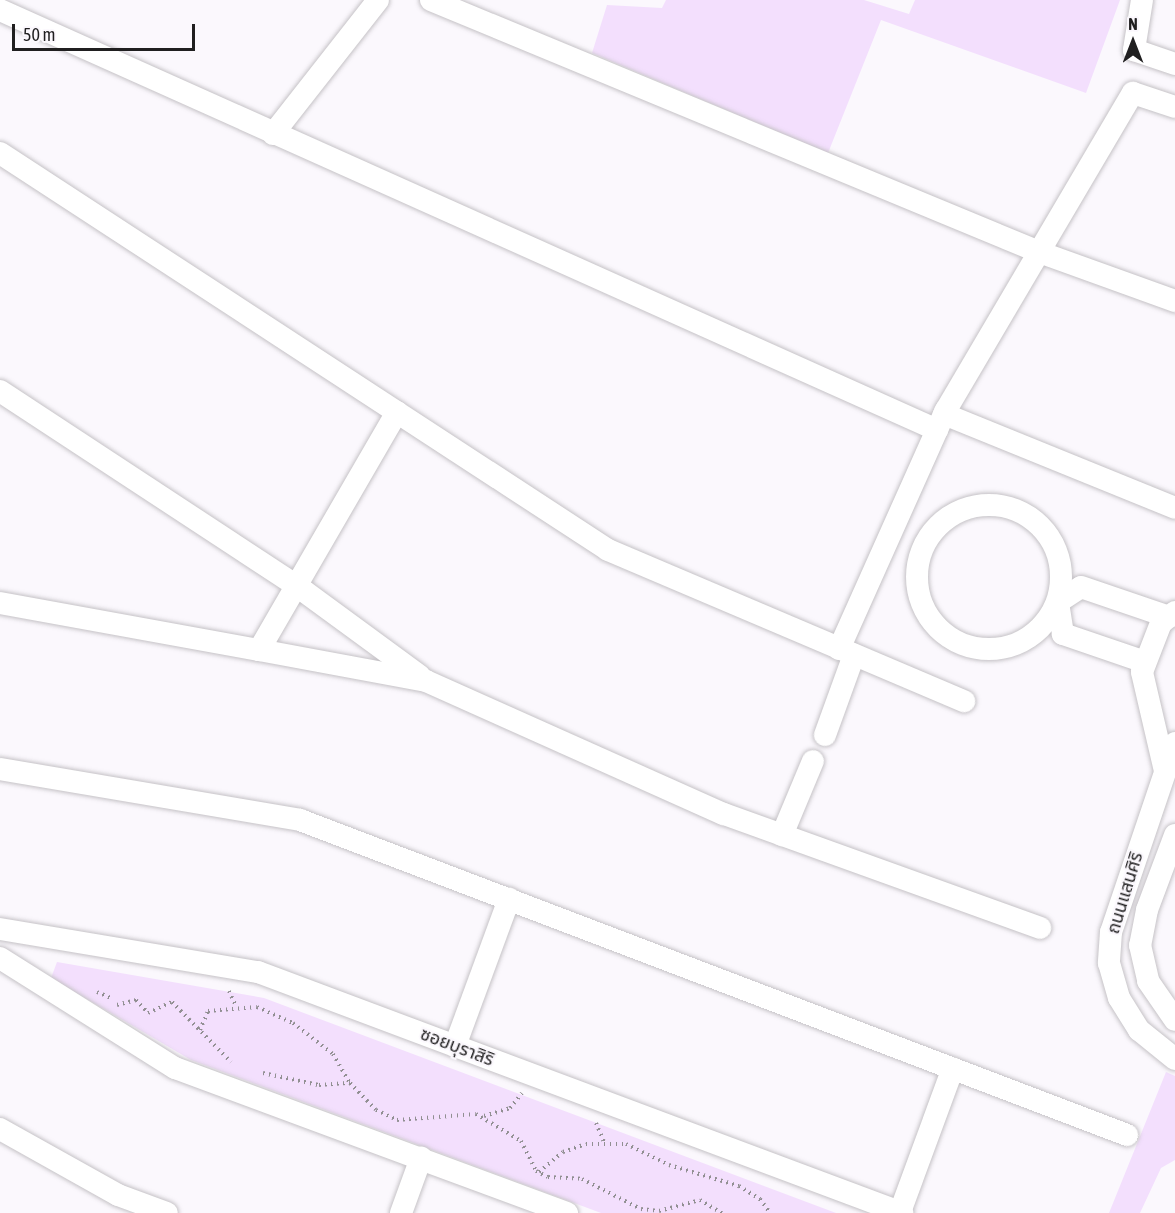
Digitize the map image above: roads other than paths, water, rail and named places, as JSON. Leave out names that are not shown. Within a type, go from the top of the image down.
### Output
[{"type":"street","points":[[273,134],[378,0]]},
{"type":"street","points":[[431,0],[1039,252],[1175,301]]},
{"type":"street","points":[[1142,0],[1134,50],[1175,64]]},
{"type":"street","points":[[0,10],[273,134],[940,422],[1175,508]]},
{"type":"street","points":[[825,735],[847,652],[890,537],[940,422],[1133,93],[1175,107]]},
{"type":"street","points":[[0,153],[608,550],[964,701]]},
{"type":"street","points":[[0,391],[297,586],[426,681]]},
{"type":"street","points":[[259,650],[396,412]]},
{"type":"street","points":[[1145,662],[1063,634],[1058,603],[1063,578],[1059,554],[1047,532],[1021,512],[980,505],[957,512],[923,546],[917,568],[922,603],[941,632],[961,644],[1007,647],[1038,630],[1058,603],[1081,587],[1172,615]]},
{"type":"street","points":[[890,537],[923,546]]},
{"type":"street","points":[[0,603],[426,681],[782,835],[1040,928]]},
{"type":"street","points":[[1172,615],[1161,623],[1142,672],[1172,756]]},
{"type":"street","name":"ถนนแสนศิริ","points":[[1172,756],[1111,932],[1109,963],[1119,998],[1139,1030],[1175,1059]]},
{"type":"street","points":[[782,835],[813,761]]},
{"type":"street","points":[[0,769],[300,820],[1127,1136]]},
{"type":"street","name":"ถนนแสนศิริ","points":[[1175,835],[1147,910],[1140,945],[1148,981],[1175,1020]]},
{"type":"street","points":[[455,1046],[509,899]]},
{"type":"street","name":"ซอยบุราสิริ","points":[[0,929],[258,972],[901,1213]]},
{"type":"street","points":[[0,958],[175,1068],[567,1213]]},
{"type":"street","points":[[901,1213],[953,1068]]},
{"type":"street","points":[[0,1129],[118,1195],[167,1213]]},
{"type":"street","points":[[401,1213],[421,1158]]}]
